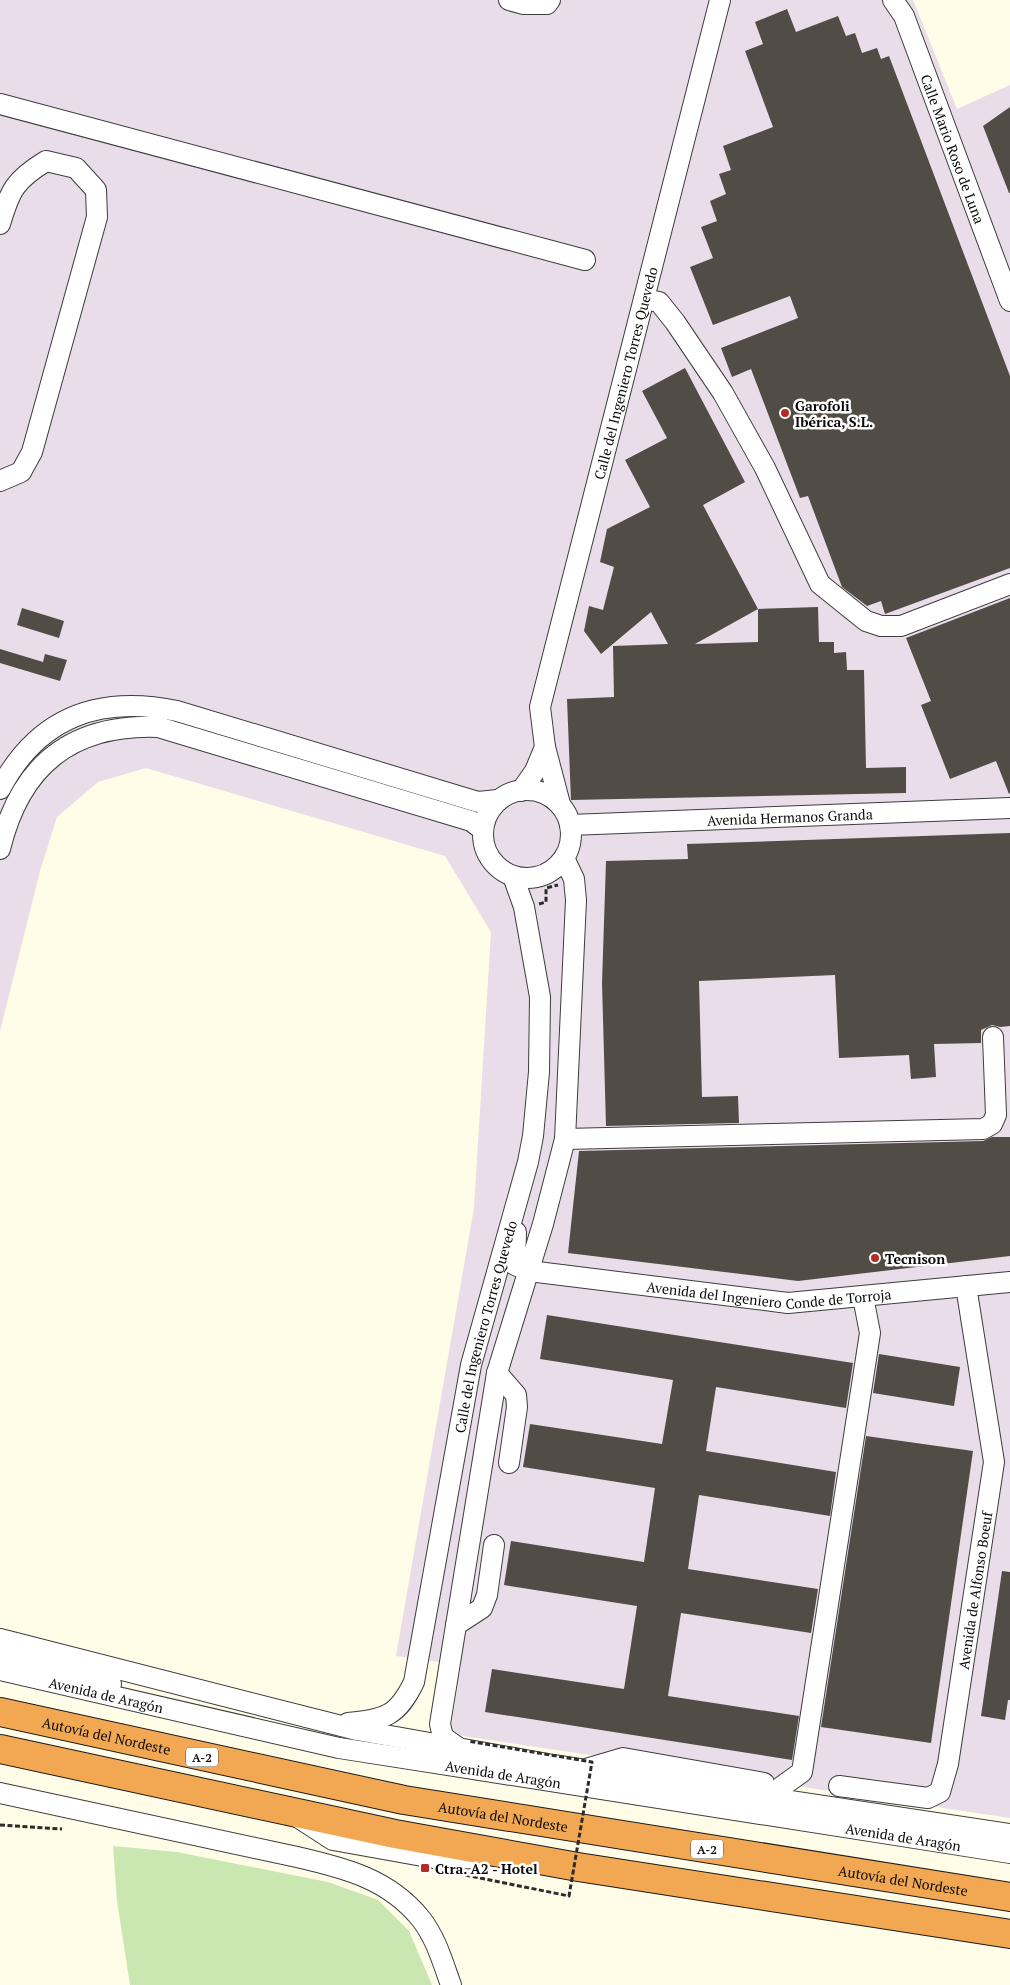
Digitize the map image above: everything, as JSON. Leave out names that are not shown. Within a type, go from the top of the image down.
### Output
[{"type":"highway","name":"Autovía del Nordeste","points":[[0,1712],[404,1800],[1010,1898]]},
{"type":"highway","points":[[0,1749],[288,1812],[519,1857],[1010,1934]]},
{"type":"street","points":[[509,0],[523,4],[547,4],[550,0]]},
{"type":"street","name":"Calle del Ingeniero Torres Quevedo","points":[[560,804],[545,747],[540,707],[720,0]]},
{"type":"street","name":"Calle Mario Roso de Luna","points":[[893,0],[904,16],[1010,301]]},
{"type":"street","points":[[0,104],[585,260]]},
{"type":"street","points":[[0,224],[7,198],[23,175],[46,160],[76,168],[96,190],[97,217],[32,452],[21,472],[0,481]]},
{"type":"street","points":[[644,299],[659,302],[675,322],[723,393],[765,468],[820,584],[866,621],[881,626],[901,626],[1010,584]]},
{"type":"street","points":[[0,789],[8,774],[33,741],[71,716],[104,707],[134,705],[177,711],[478,802],[498,800],[513,792],[521,791],[530,790],[546,794],[560,804],[570,825],[569,847],[564,858],[547,873],[524,878],[513,876],[493,863],[485,847],[482,829],[488,813],[498,800]]},
{"type":"street","points":[[0,849],[10,813],[23,789],[41,765],[60,751],[87,737],[107,730],[131,726],[158,727],[471,821],[482,829]]},
{"type":"street","name":"Calle del Ingeniero Torres Quevedo","points":[[521,791],[535,771],[545,747]]},
{"type":"street","name":"Avenida Hermanos Granda","points":[[570,825],[1010,808]]},
{"type":"street","name":"Calle del Ingeniero Torres Quevedo","points":[[464,1745],[443,1737],[440,1724],[497,1373],[543,1224],[564,1139],[576,900],[574,879],[564,858]]},
{"type":"street","name":"Calle del Ingeniero Torres Quevedo","points":[[335,1725],[388,1716],[405,1701],[414,1682],[471,1365],[533,1136],[539,1072],[540,996],[524,907],[513,876]]},
{"type":"street","points":[[564,1139],[983,1129],[992,1124],[996,1115],[993,1037]]},
{"type":"street","points":[[518,1196],[515,1265],[529,1270]]},
{"type":"street","name":"Avenida del Ingeniero Conde de Torroja","points":[[529,1270],[788,1303],[1010,1282]]},
{"type":"street","name":"Avenida de Alfonso Boeuf","points":[[839,1786],[928,1798],[940,1792],[948,1764],[994,1462],[966,1286]]},
{"type":"street","points":[[788,1794],[802,1772],[870,1333],[863,1297]]},
{"type":"street","points":[[497,1373],[516,1395],[517,1406],[509,1463]]},
{"type":"street","points":[[456,1625],[482,1608],[487,1595],[494,1545]]},
{"type":"street","points":[[0,1640],[335,1725],[464,1745],[585,1770],[788,1794],[1010,1834]]},
{"type":"street","points":[[0,1654],[339,1748]]},
{"type":"street","name":"Avenida de Aragón","points":[[0,1670],[339,1748],[1010,1853]]},
{"type":"street","points":[[0,1793],[297,1857],[340,1867],[374,1879],[399,1898],[421,1919],[437,1947],[451,1985]]},
{"type":"path","points":[[537,904],[546,902],[546,888],[563,883]]},
{"type":"path","points":[[436,1869],[569,1896],[592,1762],[464,1745]]},
{"type":"path","points":[[0,1825],[62,1830]]},
{"type":"shaded area","points":[[0,0],[913,0],[957,109],[1010,85],[1010,1818],[450,1734],[461,1665],[396,1656],[474,1208],[491,932],[445,856],[146,768],[98,782],[57,817],[40,871],[0,1031]]},
{"type":"green space","points":[[113,1846],[177,1852],[328,1882],[378,1900],[409,1931],[432,1985],[130,1985],[117,1901]]},
{"type":"building","points":[[787,9],[796,32],[838,16],[846,36],[855,33],[862,53],[877,48],[881,59],[889,56],[1010,376],[1010,568],[885,614],[881,601],[867,606],[842,587],[808,496],[800,498],[751,369],[732,377],[721,348],[798,318],[790,296],[713,325],[690,267],[713,258],[701,227],[717,221],[710,201],[726,194],[719,174],[731,170],[723,146],[773,127],[745,51],[763,44],[755,22]]},
{"type":"building","points":[[1010,107],[1010,193],[1009,193],[983,126]]},
{"type":"building","points":[[685,368],[745,482],[703,505],[758,609],[818,607],[819,642],[834,642],[834,653],[846,652],[847,670],[864,670],[866,768],[906,767],[906,793],[571,800],[567,699],[614,697],[613,646],[668,644],[651,612],[601,654],[584,631],[589,606],[603,610],[614,567],[600,562],[607,529],[650,507],[625,460],[667,438],[642,391]],"holes":[[[758,609],[758,642],[695,644]]]},
{"type":"building","points":[[1010,598],[1009,794],[996,761],[950,779],[921,705],[931,701],[906,638]]},
{"type":"building","points":[[22,608],[64,621],[59,638],[17,625]]},
{"type":"building","points":[[0,649],[43,662],[45,654],[67,660],[60,681],[0,663]]},
{"type":"building","points":[[1010,833],[1010,1026],[1000,1027],[992,1025],[981,1030],[981,1043],[934,1044],[936,1077],[911,1079],[909,1055],[839,1058],[835,975],[699,981],[702,1097],[738,1096],[739,1123],[606,1126],[602,983],[606,861],[688,859],[687,844]]},
{"type":"building","points":[[992,1137],[1010,1137],[1010,1256],[798,1281],[568,1253],[579,1151],[983,1141]]},
{"type":"building","points":[[547,1315],[853,1363],[846,1408],[716,1387],[706,1451],[836,1472],[830,1516],[699,1495],[688,1569],[818,1589],[811,1633],[681,1613],[668,1696],[799,1716],[792,1760],[485,1712],[492,1669],[624,1689],[637,1606],[504,1585],[511,1541],[644,1562],[655,1488],[523,1467],[530,1424],[662,1444],[673,1380],[540,1359]]},
{"type":"building","points":[[879,1354],[960,1367],[954,1406],[873,1393]]},
{"type":"building","points":[[866,1436],[973,1451],[931,1743],[821,1727]]},
{"type":"building","points":[[1002,1571],[1010,1572],[1010,1700],[1008,1700],[1005,1720],[981,1716]]},
{"type":"place","name":"Garofoli Ibérica, S.L.","points":[[785,413]]},
{"type":"place","name":"Tecnison","points":[[875,1258]]},
{"type":"place","name":"Ctra. A2 - Hotel","points":[[425,1868]]}]
